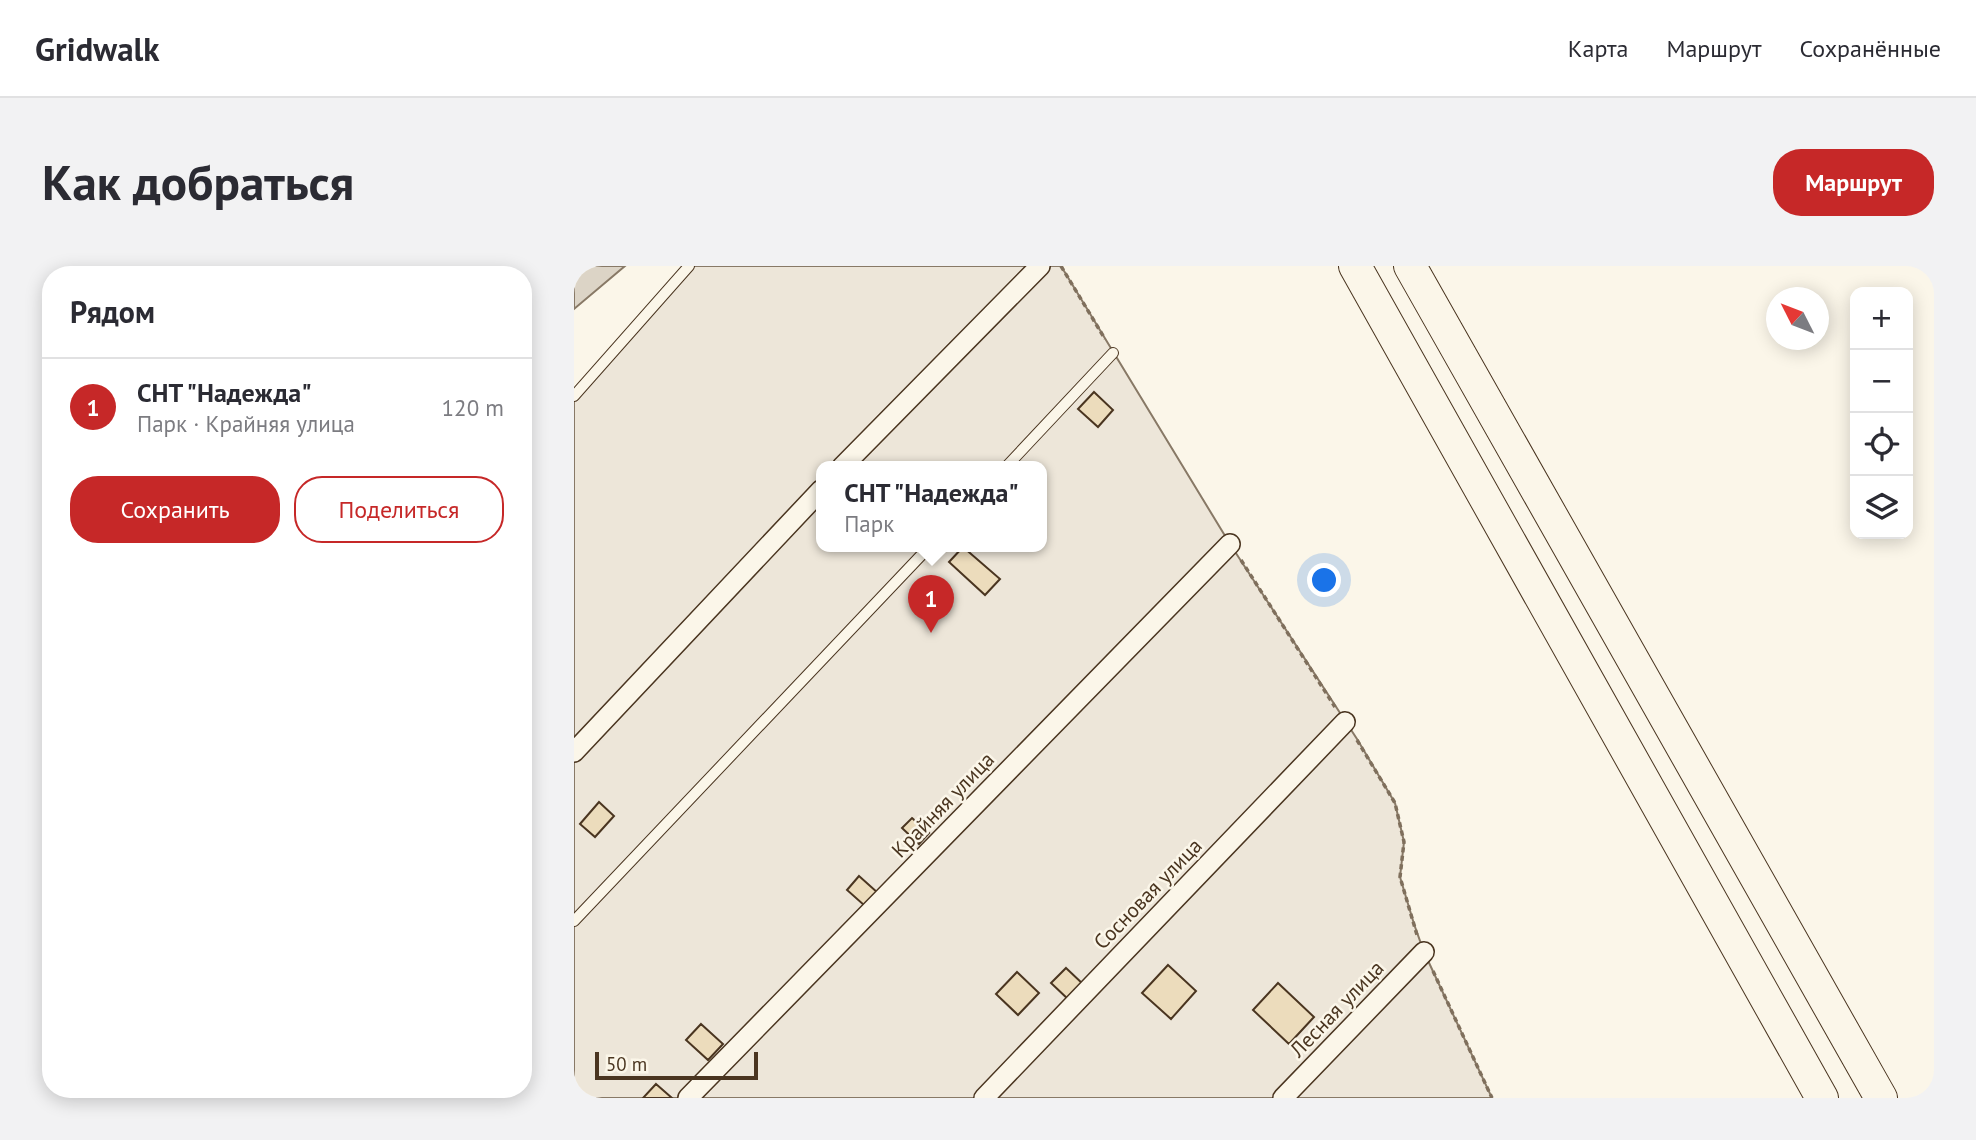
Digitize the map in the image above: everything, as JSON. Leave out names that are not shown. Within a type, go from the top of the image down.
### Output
[{"type":"main road","points":[[1355,266],[1822,1098]]},
{"type":"main road","points":[[1410,266],[1881,1098]]},
{"type":"street","points":[[848,461],[1040,266]]},
{"type":"street","points":[[574,752],[816,495]]},
{"type":"street","name":"Крайняя улица","points":[[688,1098],[1230,544]]},
{"type":"street","name":"Сосновая улица","points":[[984,1098],[1345,722]]},
{"type":"street","name":"Лесная улица","points":[[1283,1098],[1424,952]]},
{"type":"lane","points":[[574,396],[689,266]]},
{"type":"lane","points":[[1012,461],[1114,353]]},
{"type":"lane","points":[[574,922],[924,552]]},
{"type":"path","points":[[1061,266],[1114,353]]},
{"type":"path","points":[[1230,544],[1395,803],[1404,842],[1400,877],[1413,924],[1492,1098]]},
{"type":"shaded area","points":[[574,266],[625,266],[574,309]]},
{"type":"shaded area","points":[[689,266],[1061,266],[1230,544],[1357,739],[1395,803],[1404,842],[1400,877],[1414,924],[1424,952],[1492,1098],[574,1098],[574,396]]},
{"type":"building","points":[[1094,392],[1113,410],[1098,427],[1078,409]]},
{"type":"building","points":[[958,552],[969,552],[1000,579],[985,595],[949,562]]},
{"type":"building","points":[[599,802],[614,816],[595,837],[580,824]]},
{"type":"building","points":[[912,818],[929,833],[919,844],[902,828]]},
{"type":"building","points":[[859,876],[878,893],[865,906],[847,890]]},
{"type":"building","points":[[1168,965],[1196,991],[1171,1019],[1142,993]]},
{"type":"building","points":[[1066,968],[1084,985],[1069,1000],[1051,983]]},
{"type":"building","points":[[1017,972],[1039,993],[1018,1015],[996,994]]},
{"type":"building","points":[[1278,983],[1314,1017],[1289,1044],[1253,1010]]},
{"type":"building","points":[[701,1024],[723,1044],[708,1060],[686,1040]]},
{"type":"building","points":[[656,1084],[672,1098],[643,1098]]},
{"type":"place","name":"СНТ \"Надежда\"","points":[[931,633]]}]
